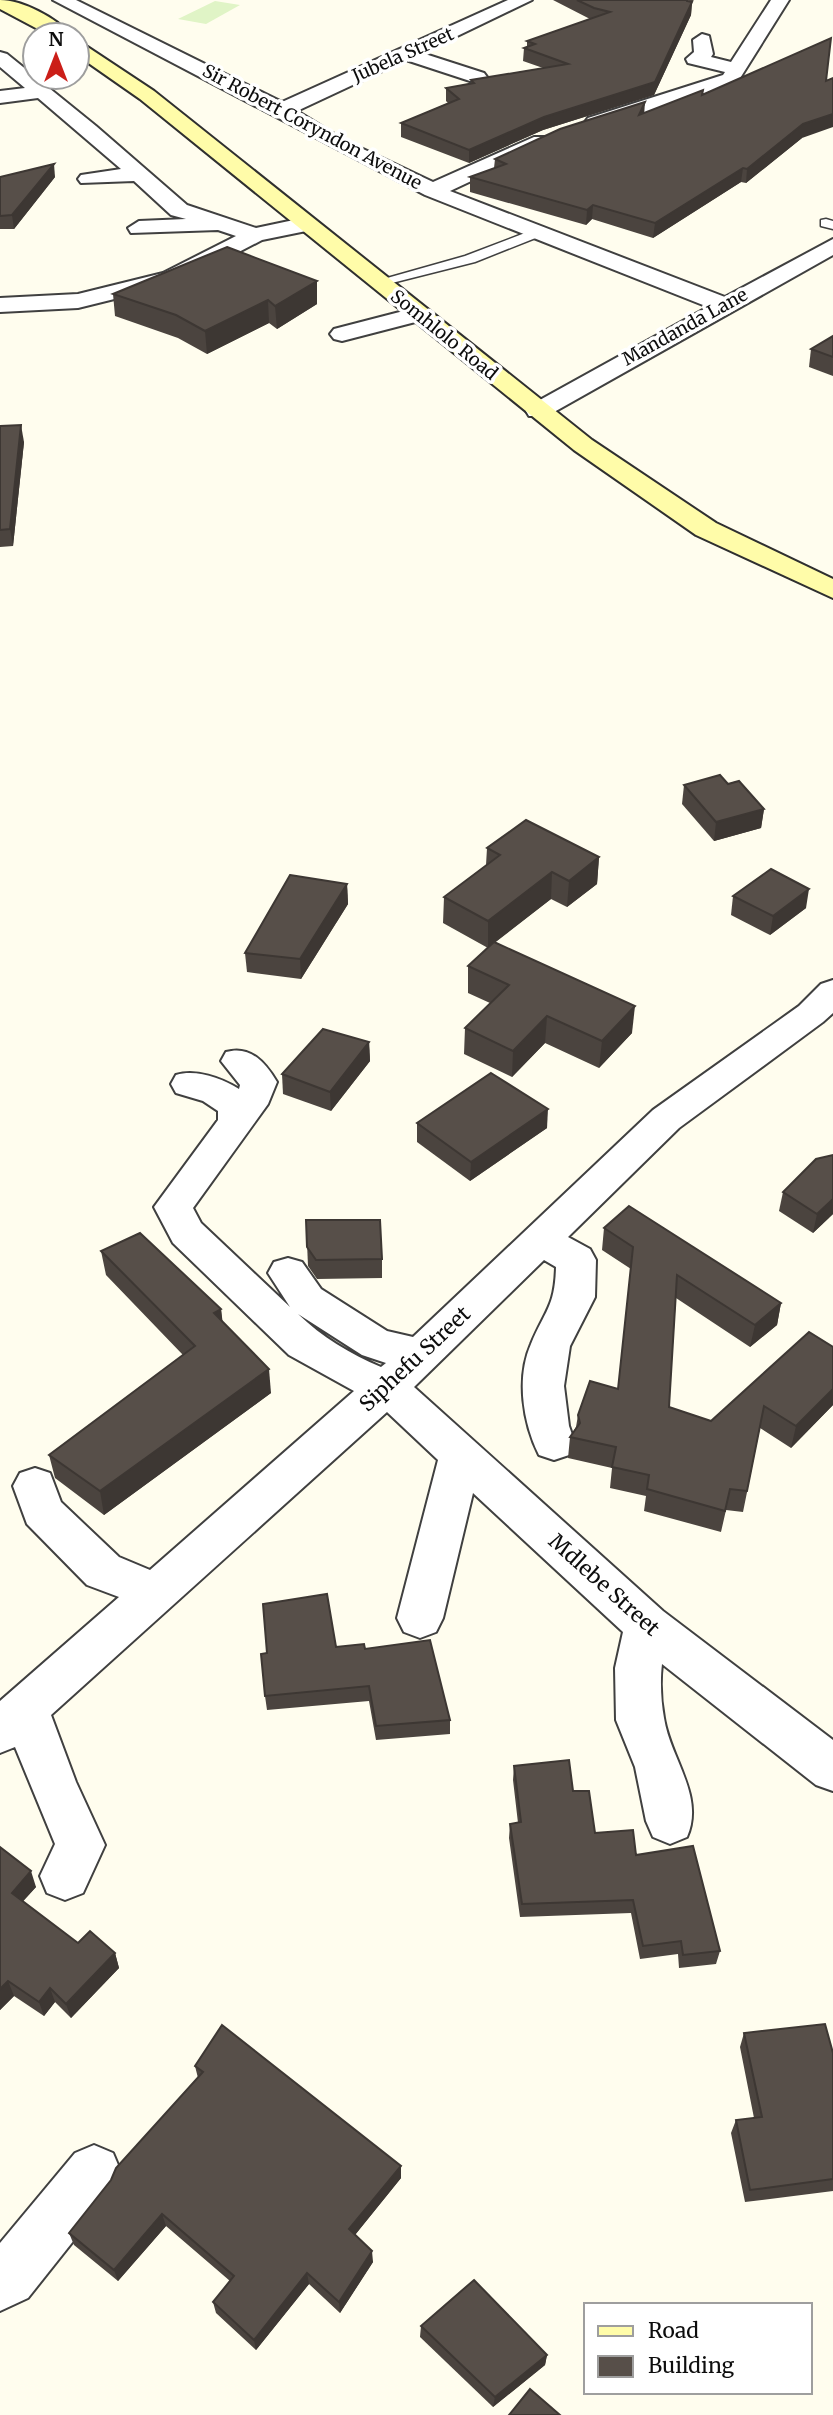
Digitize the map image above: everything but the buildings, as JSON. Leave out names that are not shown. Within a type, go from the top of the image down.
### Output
[{"type":"main road","points":[[0,2],[40,21]]},
{"type":"main road","name":"Somhlolo Road","points":[[91,56],[147,95],[583,445],[706,529],[833,590]]},
{"type":"street","name":"Sir Robert Coryndon Avenue","points":[[62,0],[282,110],[337,144],[417,181],[432,191],[724,305]]},
{"type":"street","name":"Jubela Street","points":[[282,110],[523,0]]},
{"type":"street","points":[[432,191],[567,131],[730,79],[780,0]]},
{"type":"street","points":[[702,40],[704,54],[695,59],[736,69]]},
{"type":"street","points":[[405,54],[477,77]]},
{"type":"street","points":[[0,58],[46,94],[179,210],[256,235]]},
{"type":"street","points":[[659,81],[682,82],[701,88]]},
{"type":"street","points":[[5,101],[46,94]]},
{"type":"street","points":[[606,118],[636,132]]},
{"type":"street","points":[[505,157],[531,167]]},
{"type":"street","points":[[88,179],[137,174]]},
{"type":"street","points":[[0,305],[78,301],[171,278],[256,235],[308,224]]},
{"type":"street","points":[[139,228],[220,225]]},
{"type":"street","name":"Mandanda Lane","points":[[538,411],[833,246]]},
{"type":"street","points":[[26,304],[21,315],[49,325]]},
{"type":"street","points":[[342,334],[419,314]]},
{"type":"street","name":"Siphefu Street","points":[[13,1720],[387,1387],[666,1119],[826,1011]]},
{"type":"street","points":[[236,1122],[255,1095],[259,1083],[239,1060]]},
{"type":"street","points":[[189,1084],[215,1091],[237,1105],[236,1122]]},
{"type":"street","name":"Mdlebe Street","points":[[236,1122],[173,1207],[187,1233],[303,1344],[347,1370],[387,1387],[647,1625],[833,1769]]},
{"type":"street","points":[[540,1240],[576,1260],[575,1297],[550,1346],[543,1386],[548,1426],[554,1443]]},
{"type":"street","points":[[288,1273],[307,1300],[376,1344],[421,1355]]},
{"type":"street","points":[[420,1618],[461,1455]]},
{"type":"street","points":[[35,1486],[42,1511],[103,1571],[156,1592]]},
{"type":"street","points":[[647,1625],[638,1668],[640,1720],[659,1767],[670,1821]]},
{"type":"street","points":[[13,1720],[52,1786],[80,1845],[65,1876]]},
{"type":"street","points":[[0,2283],[8,2278],[94,2172]]},
{"type":"lane","points":[[380,282],[470,259],[538,232]]},
{"type":"green space","points":[[215,1],[240,5],[206,24],[178,19]]}]
